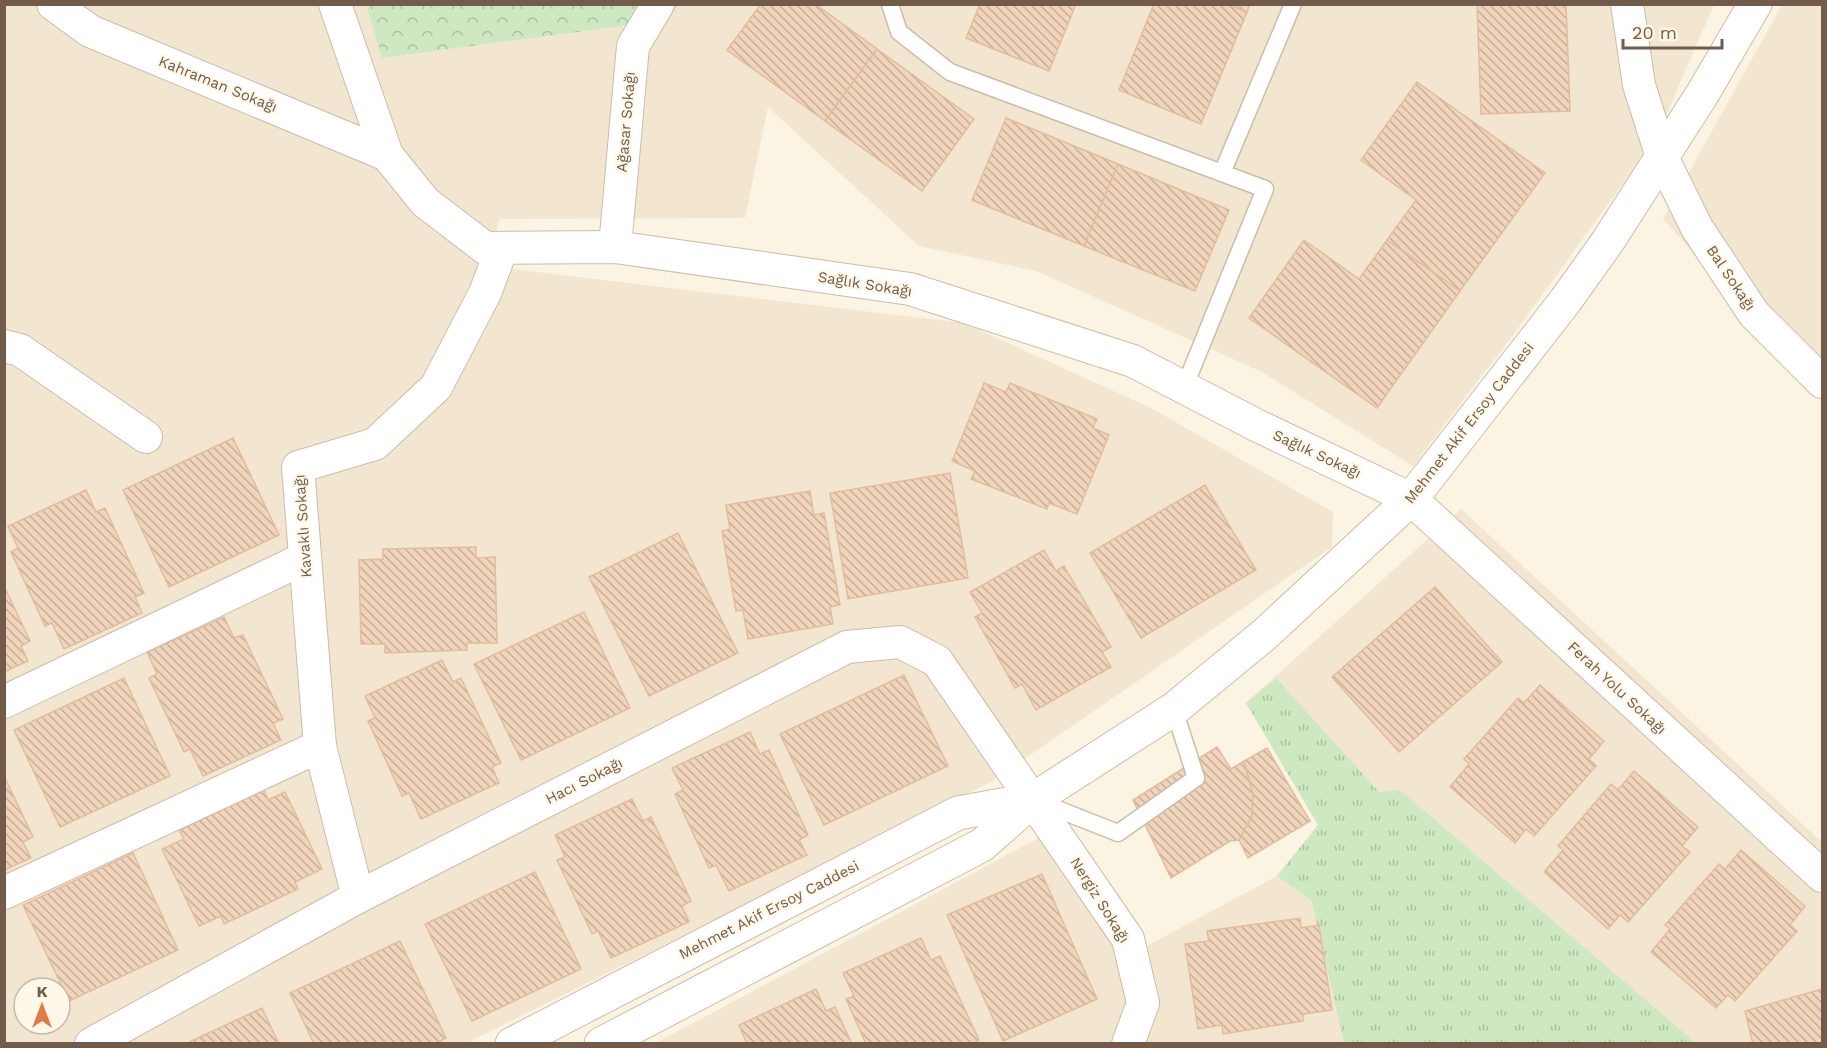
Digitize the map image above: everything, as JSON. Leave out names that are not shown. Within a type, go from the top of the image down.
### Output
[{"type":"main road","name":"Mehmet Akif Ersoy Caddesi","points":[[601,1044],[982,845],[1034,799],[1174,709],[1264,635],[1412,499],[1566,300],[1662,157],[1755,4]]},
{"type":"main road","name":"Mehmet Akif Ersoy Caddesi","points":[[512,1044],[958,813],[1034,799]]},
{"type":"street","name":"Kahraman Sokağı","points":[[53,4],[90,31],[387,155]]},
{"type":"street","points":[[335,4],[387,155]]},
{"type":"street","name":"Ağasar Sokağı","points":[[615,247],[633,46],[658,4]]},
{"type":"street","name":"Bal Sokağı","points":[[1627,4],[1639,85],[1662,157],[1697,228],[1754,314],[1822,382]]},
{"type":"street","name":"Sağlık Sokağı","points":[[387,155],[425,202],[485,248],[615,247],[910,289],[1133,361],[1412,499]]},
{"type":"street","name":"Kavaklı Sokağı","points":[[358,897],[320,746],[298,467],[375,444],[436,387],[485,293],[502,248]]},
{"type":"street","points":[[4,346],[20,350],[146,437]]},
{"type":"street","name":"Ferah Yolu Sokağı","points":[[1412,499],[1822,876]]},
{"type":"street","points":[[4,702],[305,558]]},
{"type":"street","name":"Hacı Sokağı","points":[[91,1044],[358,897],[847,647],[900,642],[937,661],[1034,799]]},
{"type":"street","points":[[4,893],[320,746]]},
{"type":"street","name":"Nergiz Sokağı","points":[[1034,799],[1128,939],[1143,1004],[1128,1044]]},
{"type":"lane","points":[[890,4],[899,32],[950,72],[1265,189],[1184,388]]},
{"type":"lane","points":[[1222,173],[1293,4]]},
{"type":"lane","points":[[1034,799],[1118,833],[1196,778],[1174,709]]},
{"type":"shaded area","points":[[678,4],[1714,5],[1656,138],[1516,331],[1413,466],[1260,371],[1036,271],[919,246],[768,107],[745,218],[500,219],[486,266],[964,323],[1151,408],[1333,512],[1332,547],[991,782],[467,1043],[5,1044],[5,5],[366,5],[382,58],[623,26],[671,16]]},
{"type":"shaded area","points":[[1782,5],[1822,5],[1822,398],[1663,219]]},
{"type":"shaded area","points":[[1461,509],[1822,842],[1822,1043],[654,1044],[1046,834],[1143,948],[1277,876],[1318,825],[1246,703]]},
{"type":"green space","points":[[366,5],[678,5],[671,16],[623,26],[382,58]]},
{"type":"green space","points":[[1276,678],[1379,792],[1400,790],[1696,1043],[1344,1043],[1312,901],[1277,876],[1318,825],[1246,703]]},
{"type":"building","points":[[761,4],[815,4],[877,49],[825,121],[727,50]]},
{"type":"building","points":[[980,4],[1076,4],[1049,71],[966,38]]},
{"type":"building","points":[[1154,4],[1228,4],[1247,12],[1201,124],[1119,90]]},
{"type":"building","points":[[1228,4],[1250,4],[1247,12]]},
{"type":"building","points":[[1477,4],[1566,4],[1570,111],[1481,114]]},
{"type":"building","points":[[877,49],[974,119],[922,191],[825,121]]},
{"type":"building","points":[[1417,82],[1545,173],[1460,291],[1387,240],[1416,200],[1361,160]]},
{"type":"building","points":[[1006,118],[1118,164],[1084,246],[972,200]]},
{"type":"building","points":[[1118,164],[1229,210],[1195,291],[1084,246]]},
{"type":"building","points":[[1304,240],[1359,279],[1387,240],[1460,291],[1377,408],[1249,318]]},
{"type":"building","points":[[984,383],[1006,392],[1010,383],[1097,419],[1093,428],[1109,435],[1077,514],[1049,503],[1047,509],[971,479],[975,471],[952,461]]},
{"type":"building","points":[[233,438],[279,535],[169,587],[123,490]]},
{"type":"building","points":[[950,473],[968,578],[848,599],[830,493]]},
{"type":"building","points":[[1205,485],[1256,570],[1141,638],[1090,553]]},
{"type":"building","points":[[86,490],[96,512],[105,508],[144,593],[135,597],[142,613],[64,649],[52,623],[45,626],[11,552],[18,548],[8,526]]},
{"type":"building","points":[[810,491],[814,515],[824,513],[840,605],[830,607],[833,624],[748,639],[743,610],[736,611],[722,531],[730,529],[726,505]]},
{"type":"building","points":[[678,533],[738,653],[649,696],[589,577]]},
{"type":"building","points":[[476,547],[476,558],[495,557],[497,643],[467,643],[467,650],[385,653],[385,644],[361,644],[359,560],[383,559],[383,549]]},
{"type":"building","points":[[1044,550],[1056,571],[1064,566],[1111,647],[1102,652],[1111,667],[1036,710],[1022,684],[1015,688],[975,617],[982,613],[970,592]]},
{"type":"building","points":[[4,586],[30,641],[21,646],[28,661],[4,672]]},
{"type":"building","points":[[1435,587],[1502,662],[1399,752],[1332,677]]},
{"type":"building","points":[[584,612],[630,708],[521,760],[474,664]]},
{"type":"building","points":[[224,617],[234,638],[243,635],[283,719],[273,723],[281,740],[203,776],[190,749],[184,752],[149,678],[157,674],[147,652]]},
{"type":"building","points":[[442,660],[453,682],[461,678],[501,763],[492,767],[499,783],[421,819],[409,793],[402,796],[368,721],[375,718],[365,696]]},
{"type":"building","points":[[904,675],[948,766],[824,825],[780,734]]},
{"type":"building","points":[[124,678],[170,776],[60,827],[14,730]]},
{"type":"building","points":[[1540,685],[1604,741],[1589,759],[1596,766],[1534,836],[1526,829],[1515,843],[1450,787],[1469,764],[1464,759],[1518,698],[1524,703]]},
{"type":"building","points":[[750,732],[760,754],[769,750],[808,835],[799,840],[807,855],[729,891],[716,865],[709,868],[675,794],[683,790],[672,768]]},
{"type":"building","points":[[1217,747],[1231,769],[1244,761],[1253,794],[1252,817],[1239,840],[1230,841],[1171,878],[1133,800]]},
{"type":"building","points":[[1267,748],[1310,821],[1248,858],[1239,840],[1252,817],[1253,794],[1244,761]]},
{"type":"building","points":[[1634,771],[1698,827],[1682,846],[1690,852],[1628,922],[1620,915],[1608,929],[1544,872],[1563,850],[1558,846],[1611,784],[1618,790]]},
{"type":"building","points":[[4,776],[33,837],[23,842],[31,858],[4,870]]},
{"type":"building","points":[[264,790],[268,800],[285,792],[322,869],[295,882],[298,889],[224,924],[221,916],[199,926],[162,849],[184,839],[179,830]]},
{"type":"building","points":[[632,799],[643,821],[651,817],[691,901],[682,906],[689,922],[611,958],[598,931],[592,934],[557,860],[565,857],[555,835]]},
{"type":"building","points":[[1741,850],[1805,906],[1790,925],[1797,931],[1735,1001],[1728,995],[1716,1008],[1651,952],[1670,929],[1665,925],[1719,864],[1725,869]]},
{"type":"building","points":[[133,853],[178,950],[72,1000],[72,976],[57,976],[23,905]]},
{"type":"building","points":[[535,872],[581,969],[472,1021],[425,924]]},
{"type":"building","points":[[1042,874],[1097,999],[1003,1041],[947,915]]},
{"type":"building","points":[[1300,918],[1301,928],[1319,925],[1332,1010],[1303,1014],[1303,1021],[1223,1034],[1222,1025],[1198,1029],[1185,944],[1209,941],[1207,931]]},
{"type":"building","points":[[921,938],[931,960],[940,956],[979,1040],[972,1044],[866,1044],[846,999],[854,996],[843,973]]},
{"type":"building","points":[[400,941],[446,1038],[435,1044],[314,1044],[290,993]]},
{"type":"building","points":[[816,989],[826,1011],[835,1007],[852,1044],[747,1044],[739,1025]]},
{"type":"building","points":[[1822,989],[1822,1044],[1753,1044],[1745,1011]]},
{"type":"building","points":[[262,1008],[279,1044],[185,1044]]}]
